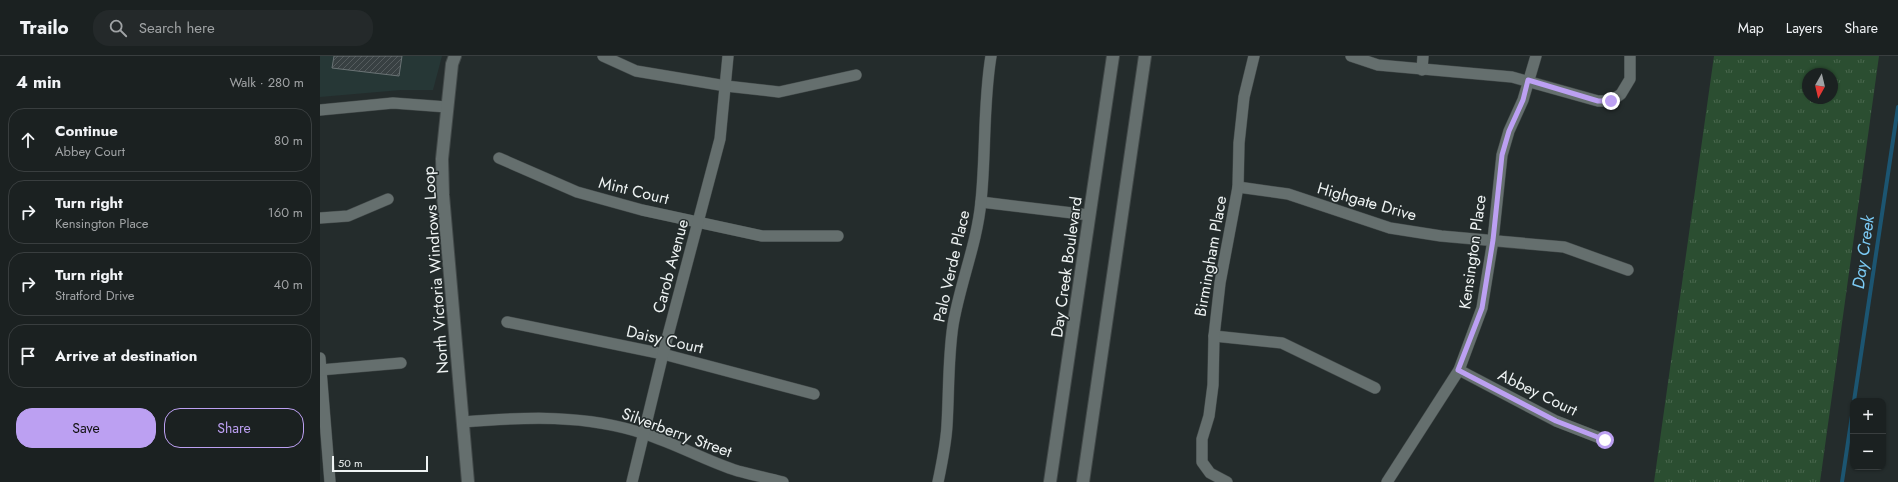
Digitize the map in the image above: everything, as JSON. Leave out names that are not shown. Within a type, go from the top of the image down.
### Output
[{"type":"main road","name":"North Victoria Windrows Loop","points":[[455,56],[452,64],[442,159],[443,195],[446,254],[468,482]]},
{"type":"main road","name":"Day Creek Boulevard","points":[[1050,482],[1113,56]]},
{"type":"main road","points":[[1083,482],[1145,56]]},
{"type":"street","points":[[603,56],[636,71],[726,86],[779,92],[856,75]]},
{"type":"street","name":"Carob Avenue","points":[[632,482],[663,354],[720,139],[728,56]]},
{"type":"street","name":"Palo Verde Place","points":[[938,482],[947,427],[949,356],[953,326],[959,292],[977,228],[981,202],[986,86],[992,56]]},
{"type":"street","name":"Birmingham Place","points":[[1227,482],[1210,473],[1202,462],[1202,439],[1209,416],[1213,385],[1214,336],[1220,283],[1238,187],[1239,143],[1244,97],[1254,56]]},
{"type":"street","points":[[1351,56],[1378,65],[1512,77],[1528,80],[1598,101],[1611,101],[1621,94],[1630,79],[1630,56]]},
{"type":"street","points":[[1422,70],[1423,56]]},
{"type":"street","name":"Kensington Place","points":[[1387,482],[1458,370],[1482,308],[1493,240],[1502,155],[1509,131],[1523,100],[1536,56]]},
{"type":"street","points":[[320,110],[393,103],[447,107]]},
{"type":"street","name":"Mint Court","points":[[499,158],[577,192],[642,210],[762,236],[838,236]]},
{"type":"street","name":"Highgate Drive","points":[[1238,187],[1288,194],[1390,228],[1441,236],[1564,247],[1628,270]]},
{"type":"street","points":[[320,218],[348,216],[388,199]]},
{"type":"street","points":[[981,202],[1089,215]]},
{"type":"street","name":"Daisy Court","points":[[507,322],[663,354],[814,394]]},
{"type":"street","points":[[1214,336],[1282,344],[1375,388]]},
{"type":"street","points":[[320,358],[330,482]]},
{"type":"street","points":[[320,370],[401,363]]},
{"type":"street","name":"Abbey Court","points":[[1458,370],[1556,421],[1605,440]]},
{"type":"street","name":"Silverberry Street","points":[[463,422],[529,417],[575,419],[610,425],[644,434],[738,471],[783,482]]},
{"type":"shaded area","points":[[320,56],[442,56],[433,90],[401,90],[320,97]]},
{"type":"green space","points":[[1714,56],[1879,56],[1820,482],[1654,482]]},
{"type":"building","points":[[334,56],[402,56],[399,76],[332,68]]},
{"type":"waterway","name":"Day Creek","points":[[1854,398],[1898,107]]},
{"type":"waterway","name":"Day Creek","points":[[1842,482],[1850,429]]},
{"type":"route","points":[[1605,440],[1556,421],[1458,370],[1469,345],[1482,308],[1493,240],[1498,180],[1502,155],[1509,131],[1523,100],[1528,80],[1598,101],[1611,101]]}]
